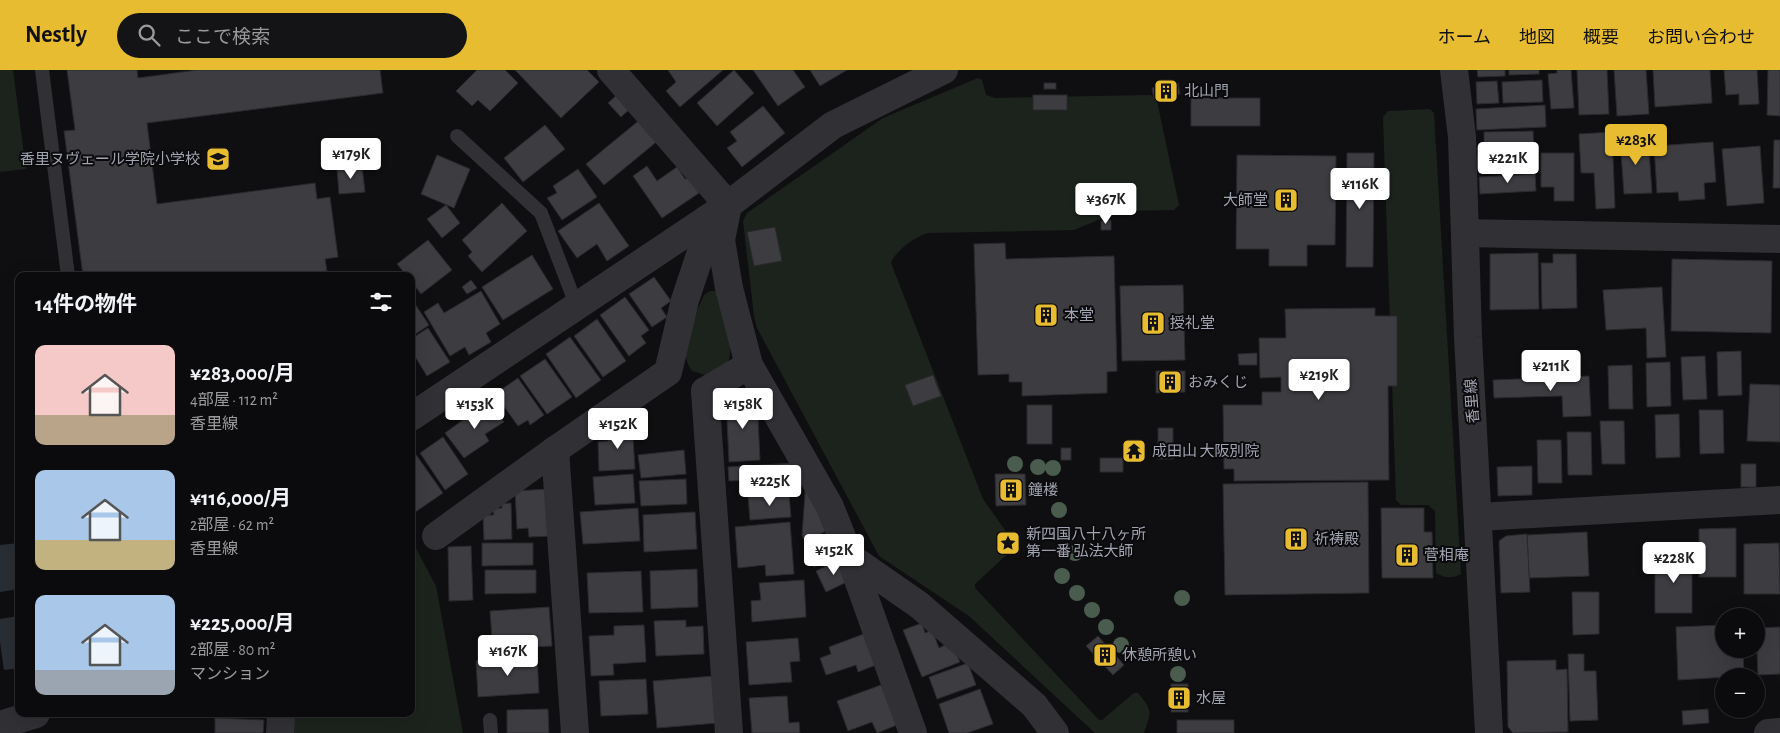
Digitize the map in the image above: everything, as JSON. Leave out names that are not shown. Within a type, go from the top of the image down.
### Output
[{"type":"street","points":[[611,70],[720,210],[721,240],[729,288],[749,365],[830,507],[850,557],[913,733]]},
{"type":"street","points":[[415,415],[720,210],[833,125],[944,70]]},
{"type":"street","name":"香里線","points":[[1454,70],[1462,137],[1468,336],[1489,733]]},
{"type":"street","points":[[436,536],[555,450],[668,372],[685,300],[720,210]]},
{"type":"street","points":[[1465,233],[1780,238]]},
{"type":"street","points":[[706,391],[749,365]]},
{"type":"street","points":[[668,372],[706,391]]},
{"type":"street","points":[[706,391],[729,733]]},
{"type":"street","points":[[555,450],[575,733]]},
{"type":"street","points":[[1479,517],[1780,500]]},
{"type":"street","points":[[850,557],[919,605],[1034,705],[1055,733]]},
{"type":"street","points":[[0,725],[26,717]]},
{"type":"street","points":[[280,717],[280,733]]},
{"type":"street","points":[[1768,733],[1780,732]]},
{"type":"lane","points":[[42,70],[67,272]]},
{"type":"lane","points":[[457,136],[541,213],[577,307]]},
{"type":"shaded area","points":[[0,70],[13,70],[26,169],[0,172]]},
{"type":"shaded area","points":[[978,78],[982,80],[986,95],[995,98],[1151,95],[1157,101],[1179,205],[1174,210],[1120,211],[1074,230],[928,233],[906,245],[893,258],[891,263],[983,499],[1015,544],[1015,547],[975,584],[975,588],[1099,720],[1102,720],[1134,693],[1138,693],[1149,711],[1144,733],[1095,733],[969,616],[879,556],[757,328],[743,221],[747,213],[883,118]]},
{"type":"shaded area","points":[[1430,109],[1434,113],[1461,574],[1452,577],[1445,577],[1436,573],[1435,511],[1428,505],[1401,505],[1396,500],[1383,117],[1388,111]]},
{"type":"shaded area","points":[[710,291],[717,291],[728,329],[730,350],[726,365],[709,376],[692,371],[687,362],[685,352],[691,323],[704,295]]},
{"type":"shaded area","points":[[15,543],[15,590],[0,592],[0,545]]},
{"type":"shaded area","points":[[415,547],[436,586],[463,733],[293,733],[294,717],[415,717]]},
{"type":"shaded area","points":[[15,617],[15,669],[4,670],[0,642],[0,619]]},
{"type":"building","points":[[67,70],[137,70],[138,78],[197,70],[380,70],[383,93],[147,123],[157,204],[315,183],[317,199],[330,197],[338,257],[325,259],[327,271],[82,272],[64,131],[75,130]]},
{"type":"building","points":[[477,70],[505,70],[518,83],[490,111],[478,100],[472,106],[456,91]]},
{"type":"building","points":[[515,70],[587,70],[599,82],[561,118]]},
{"type":"building","points":[[668,70],[723,70],[680,107],[666,91],[676,82]]},
{"type":"building","points":[[734,70],[754,93],[717,126],[697,103]]},
{"type":"building","points":[[753,70],[793,70],[805,87],[778,106]]},
{"type":"building","points":[[810,70],[847,70],[820,86]]},
{"type":"building","points":[[1477,70],[1505,70],[1505,76],[1478,77]]},
{"type":"building","points":[[1509,70],[1539,70],[1539,74],[1509,75]]},
{"type":"building","points":[[1557,70],[1571,70],[1574,108],[1551,109],[1548,74],[1557,73]]},
{"type":"building","points":[[1577,70],[1607,70],[1609,114],[1579,115]]},
{"type":"building","points":[[1614,70],[1646,70],[1649,114],[1617,116]]},
{"type":"building","points":[[1653,70],[1710,70],[1712,103],[1655,107]]},
{"type":"building","points":[[1724,70],[1757,70],[1759,104],[1739,105],[1739,94],[1726,95]]},
{"type":"building","points":[[1768,70],[1780,70],[1780,116],[1767,115]]},
{"type":"building","points":[[1542,80],[1543,102],[1503,103],[1502,82]]},
{"type":"building","points":[[1497,81],[1499,103],[1477,104],[1476,82]]},
{"type":"building","points":[[1044,83],[1056,83],[1056,89],[1044,89]]},
{"type":"building","name":"北山門","points":[[1178,83],[1180,94],[1154,99],[1152,88]]},
{"type":"building","points":[[619,93],[632,107],[621,117],[608,103]]},
{"type":"building","points":[[1033,95],[1067,95],[1067,110],[1033,110]]},
{"type":"building","points":[[1191,98],[1260,98],[1260,126],[1191,126]]},
{"type":"building","points":[[1545,105],[1546,127],[1477,130],[1476,109]]},
{"type":"building","points":[[763,106],[785,133],[742,167],[727,148],[737,141],[730,132]]},
{"type":"building","points":[[642,118],[660,139],[604,185],[586,164]]},
{"type":"building","points":[[545,125],[565,149],[523,182],[504,158]]},
{"type":"building","points":[[1533,131],[1534,152],[1484,153],[1484,132]]},
{"type":"building","points":[[1612,132],[1615,208],[1596,209],[1594,173],[1581,173],[1579,134]]},
{"type":"building","points":[[1648,137],[1652,193],[1624,194],[1620,139]]},
{"type":"building","points":[[1774,140],[1780,140],[1780,188],[1773,188]]},
{"type":"building","points":[[1713,142],[1716,182],[1704,183],[1705,199],[1679,201],[1678,192],[1657,193],[1654,146]]},
{"type":"building","points":[[1760,146],[1764,203],[1727,206],[1722,149]]},
{"type":"building","points":[[1347,153],[1374,153],[1373,267],[1346,267]]},
{"type":"building","points":[[1541,153],[1574,153],[1574,201],[1554,201],[1554,187],[1541,187]]},
{"type":"building","points":[[437,155],[470,169],[454,208],[421,194]]},
{"type":"building","name":"大師堂","points":[[1237,155],[1336,156],[1335,245],[1307,245],[1307,266],[1269,266],[1269,249],[1236,249]]},
{"type":"building","points":[[1533,155],[1534,171],[1479,173],[1478,157]]},
{"type":"building","points":[[362,166],[365,192],[339,194],[337,169]]},
{"type":"building","points":[[647,166],[657,181],[677,167],[685,179],[689,178],[699,193],[662,218],[633,176]]},
{"type":"building","points":[[578,169],[597,197],[562,220],[547,198],[557,193],[553,186]]},
{"type":"building","points":[[1535,174],[1536,191],[1480,194],[1479,177]]},
{"type":"building","points":[[502,203],[527,231],[482,272],[468,256],[472,252],[462,240]]},
{"type":"building","points":[[599,203],[629,246],[607,261],[597,244],[577,258],[558,231]]},
{"type":"building","points":[[446,205],[460,223],[442,238],[427,219]]},
{"type":"building","points":[[1111,220],[1111,230],[1101,230],[1101,221]]},
{"type":"building","points":[[775,227],[782,261],[754,266],[747,232]]},
{"type":"building","points":[[428,240],[452,270],[421,294],[415,286],[415,272],[404,272],[397,264]]},
{"type":"building","name":"本堂","points":[[1005,243],[1006,259],[1114,256],[1117,371],[1107,372],[1107,393],[1022,396],[1022,382],[1009,382],[1009,374],[978,375],[974,244]]},
{"type":"building","points":[[1538,253],[1539,309],[1490,310],[1490,254]]},
{"type":"building","points":[[1553,254],[1576,254],[1577,308],[1542,309],[1541,263],[1553,263]]},
{"type":"building","points":[[532,255],[553,289],[503,320],[482,287]]},
{"type":"building","points":[[1672,259],[1772,261],[1771,333],[1671,331]]},
{"type":"building","points":[[654,277],[671,301],[661,308],[667,317],[652,327],[629,294]]},
{"type":"building","points":[[471,280],[477,288],[467,294],[462,287]]},
{"type":"building","name":"授礼堂","points":[[1183,285],[1185,360],[1122,361],[1120,286]]},
{"type":"building","points":[[1662,287],[1666,357],[1647,358],[1646,328],[1606,330],[1603,290]]},
{"type":"building","points":[[481,291],[500,324],[486,333],[491,342],[469,355],[465,347],[450,356],[424,312],[438,303],[444,313]]},
{"type":"building","points":[[625,297],[649,330],[641,336],[646,343],[629,356],[600,315]]},
{"type":"building","points":[[415,304],[429,325],[415,334]]},
{"type":"building","points":[[1375,308],[1375,316],[1397,316],[1397,386],[1388,386],[1389,480],[1234,481],[1234,469],[1224,469],[1223,405],[1262,405],[1262,392],[1281,392],[1281,377],[1260,378],[1259,338],[1286,338],[1285,309]]},
{"type":"building","points":[[597,319],[626,361],[603,377],[574,336]]},
{"type":"building","points":[[428,328],[450,362],[427,376],[415,356],[415,336]]},
{"type":"building","points":[[570,337],[601,380],[576,398],[546,354]]},
{"type":"building","points":[[1741,351],[1742,395],[1718,396],[1717,352]]},
{"type":"building","points":[[1257,353],[1257,365],[1239,365],[1238,354]]},
{"type":"building","points":[[1705,356],[1707,399],[1683,400],[1681,357]]},
{"type":"building","points":[[545,359],[572,397],[547,414],[520,376]]},
{"type":"building","points":[[1670,362],[1671,406],[1647,407],[1646,363]]},
{"type":"building","points":[[1632,365],[1633,409],[1609,409],[1608,366]]},
{"type":"building","name":"おみくじ","points":[[1156,371],[1185,371],[1185,392],[1156,393]]},
{"type":"building","points":[[933,375],[941,396],[913,406],[905,385]]},
{"type":"building","points":[[1589,376],[1591,416],[1563,417],[1562,396],[1494,398],[1493,380]]},
{"type":"building","points":[[518,378],[544,415],[530,425],[528,420],[518,426],[495,394]]},
{"type":"building","points":[[1750,384],[1780,385],[1780,442],[1747,441]]},
{"type":"building","points":[[757,398],[760,460],[729,462],[726,400]]},
{"type":"building","points":[[489,401],[504,422],[485,434],[489,441],[464,458],[445,433]]},
{"type":"building","points":[[1027,405],[1052,405],[1052,444],[1027,444]]},
{"type":"building","points":[[1699,410],[1723,410],[1724,453],[1700,454]]},
{"type":"building","points":[[1679,414],[1680,457],[1656,458],[1655,415]]},
{"type":"building","points":[[1600,421],[1624,421],[1625,464],[1602,464]]},
{"type":"building","points":[[632,423],[635,469],[599,471],[598,442],[608,441],[608,433],[620,432],[620,424]]},
{"type":"building","points":[[1158,428],[1173,428],[1173,459],[1158,459]]},
{"type":"building","points":[[1567,432],[1591,432],[1592,475],[1568,475]]},
{"type":"building","points":[[443,437],[468,474],[445,490],[420,453]]},
{"type":"building","points":[[1537,440],[1561,440],[1562,483],[1538,483]]},
{"type":"building","points":[[1061,448],[1071,448],[1071,460],[1061,460]]},
{"type":"building","points":[[684,450],[686,474],[641,478],[638,455]]},
{"type":"building","points":[[415,453],[443,493],[415,512]]},
{"type":"building","points":[[1100,458],[1123,458],[1123,472],[1100,472]]},
{"type":"building","points":[[794,463],[795,489],[748,491],[748,480],[729,481],[728,467]]},
{"type":"building","points":[[1741,464],[1756,464],[1756,487],[1741,487]]},
{"type":"building","points":[[1532,466],[1532,495],[1498,496],[1497,467]]},
{"type":"building","points":[[633,474],[635,503],[595,505],[593,477]]},
{"type":"building","name":"鐘楼","points":[[995,474],[1025,474],[1026,505],[996,506]]},
{"type":"building","points":[[686,479],[687,504],[641,506],[639,481]]},
{"type":"building","points":[[806,481],[830,529],[805,542],[802,535]]},
{"type":"building","name":"祈祷殿","points":[[1368,482],[1369,593],[1225,595],[1223,484]]},
{"type":"building","points":[[548,489],[551,536],[529,537],[528,528],[517,529],[515,491]]},
{"type":"building","points":[[789,493],[791,517],[750,520],[748,496]]},
{"type":"building","points":[[511,503],[512,539],[484,540],[483,515],[494,515],[493,509],[502,508],[502,504]]},
{"type":"building","points":[[638,508],[640,541],[583,544],[580,512]]},
{"type":"building","name":"菅相庵","points":[[1381,508],[1424,508],[1424,532],[1432,532],[1433,578],[1382,578]]},
{"type":"building","points":[[695,512],[697,549],[644,552],[643,515]]},
{"type":"building","points":[[790,522],[794,574],[766,576],[765,565],[738,568],[735,527]]},
{"type":"building","points":[[1736,528],[1736,577],[1699,577],[1699,529]]},
{"type":"building","points":[[1587,532],[1589,576],[1529,578],[1527,535]]},
{"type":"building","points":[[831,533],[842,554],[814,567],[804,547]]},
{"type":"building","points":[[1527,534],[1530,592],[1501,593],[1499,541],[1506,536]]},
{"type":"building","points":[[482,543],[533,543],[533,565],[482,566]]},
{"type":"building","points":[[1779,543],[1780,594],[1744,594],[1744,544]]},
{"type":"building","points":[[471,546],[473,600],[449,601],[448,547]]},
{"type":"building","points":[[1655,555],[1692,555],[1692,613],[1655,613]]},
{"type":"building","points":[[841,559],[851,580],[826,592],[816,571]]},
{"type":"building","points":[[697,569],[698,607],[651,609],[650,571]]},
{"type":"building","points":[[485,570],[536,570],[536,593],[485,594]]},
{"type":"building","points":[[641,571],[643,612],[589,613],[587,573]]},
{"type":"building","points":[[804,580],[806,617],[752,622],[751,601],[761,600],[759,583]]},
{"type":"building","points":[[1572,592],[1599,592],[1599,634],[1573,635]]},
{"type":"building","points":[[549,607],[552,646],[532,647],[532,635],[492,637],[490,611]]},
{"type":"building","points":[[686,620],[686,627],[703,626],[704,654],[656,656],[654,621]]},
{"type":"building","points":[[922,623],[925,633],[932,630],[939,648],[951,642],[960,662],[922,677],[903,630]]},
{"type":"building","points":[[644,625],[646,662],[613,664],[614,675],[591,676],[589,636],[614,635],[614,626]]},
{"type":"building","points":[[1715,625],[1715,658],[1743,658],[1744,668],[1715,668],[1715,678],[1678,680],[1676,627]]},
{"type":"building","points":[[1780,627],[1780,674],[1765,675],[1765,668],[1758,668],[1757,658],[1765,658],[1765,628]]},
{"type":"building","points":[[869,632],[881,663],[858,672],[856,665],[826,675],[820,658],[831,654],[829,647]]},
{"type":"building","name":"休憩所憩い","points":[[1098,636],[1124,665],[1113,675],[1086,646]]},
{"type":"building","points":[[798,638],[800,661],[790,662],[792,682],[749,685],[746,642]]},
{"type":"building","points":[[1568,654],[1584,654],[1584,671],[1596,671],[1598,720],[1570,721]]},
{"type":"building","points":[[537,656],[539,693],[478,697],[476,661]]},
{"type":"building","points":[[1556,660],[1556,670],[1567,669],[1568,732],[1513,733],[1508,727],[1507,661]]},
{"type":"building","points":[[968,663],[976,685],[937,699],[929,677]]},
{"type":"building","points":[[714,676],[718,723],[657,728],[653,681]]},
{"type":"building","points":[[646,679],[648,714],[601,716],[599,681]]},
{"type":"building","name":"水屋","points":[[1171,684],[1188,684],[1188,712],[1171,712]]},
{"type":"building","points":[[881,685],[897,725],[877,733],[872,722],[848,731],[837,701]]},
{"type":"building","points":[[980,689],[993,724],[967,733],[949,733],[939,704]]},
{"type":"building","points":[[787,696],[789,723],[799,722],[800,733],[752,733],[749,698]]},
{"type":"building","points":[[548,709],[549,733],[507,733],[507,710]]},
{"type":"building","points":[[1708,709],[1709,723],[1683,725],[1682,711]]},
{"type":"building","points":[[215,718],[264,720],[263,733],[215,733]]},
{"type":"building","points":[[1177,720],[1234,720],[1234,733],[1177,733]]},
{"type":"place","name":"北山門","points":[[1166,91]]},
{"type":"place","name":"香里ヌヴェール学院小学校","points":[[218,159]]},
{"type":"place","name":"大師堂","points":[[1286,200]]},
{"type":"place","name":"本堂","points":[[1046,315]]},
{"type":"place","name":"授礼堂","points":[[1153,323]]},
{"type":"place","name":"おみくじ","points":[[1170,382]]},
{"type":"place","name":"成田山 大阪別院","points":[[1134,451]]},
{"type":"place","name":"鐘楼","points":[[1011,490]]},
{"type":"place","name":"祈祷殿","points":[[1296,539]]},
{"type":"place","name":"新四国八十八ヶ所 第一番 弘法大師","points":[[1008,543]]},
{"type":"place","name":"菅相庵","points":[[1407,555]]},
{"type":"place","name":"休憩所憩い","points":[[1105,655]]},
{"type":"place","name":"水屋","points":[[1179,698]]}]
